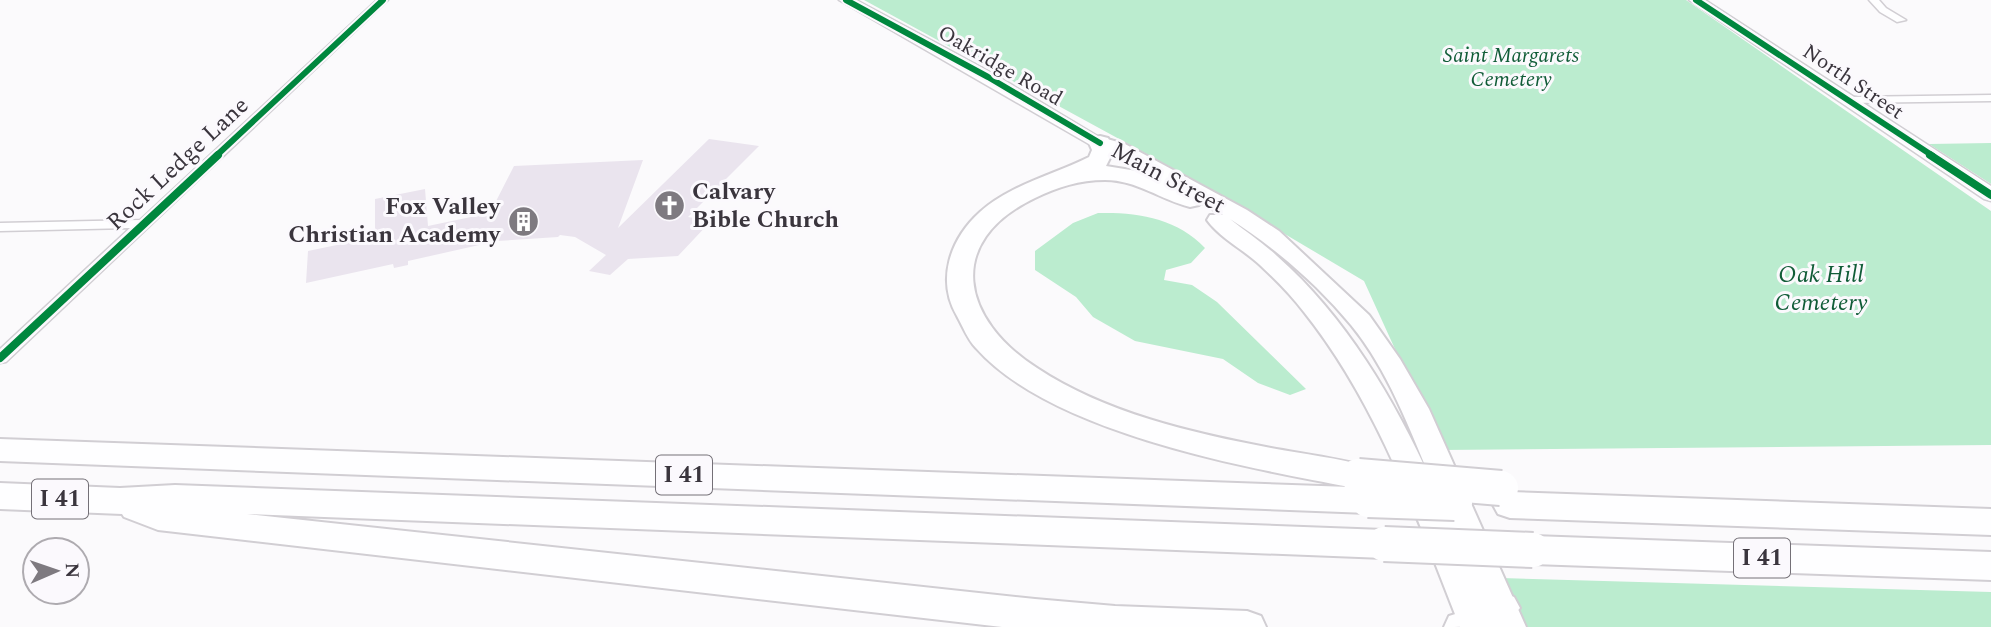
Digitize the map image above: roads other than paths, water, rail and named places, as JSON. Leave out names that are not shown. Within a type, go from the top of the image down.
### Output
[{"type":"highway","points":[[1100,143],[1103,150],[1098,161],[1024,192],[992,215],[978,229],[965,251],[959,275],[963,301],[976,329],[1010,363],[1074,400],[1130,423],[1287,463],[1363,488]]},
{"type":"highway","points":[[1017,198],[1077,176],[1107,172],[1139,177],[1189,200]]},
{"type":"highway","name":"I 41","points":[[0,450],[1363,488],[1887,519],[1991,522]]},
{"type":"highway","name":"I 41","points":[[0,496],[120,501],[174,498],[1991,566]]},
{"type":"highway","points":[[120,501],[159,517],[1123,624],[1247,627]]},
{"type":"main road","name":"Main Street","points":[[1100,143],[1109,152],[1167,184],[1236,233],[1285,275],[1352,356],[1398,438],[1485,623]]},
{"type":"main road","name":"Main Street","points":[[1100,143],[1118,148],[1239,215],[1271,236],[1360,320],[1387,359],[1415,410],[1485,623]]},
{"type":"street","name":"Rock Ledge Lane","points":[[0,358],[383,0]]},
{"type":"street","name":"Oakridge Road","points":[[846,0],[988,77],[1100,143]]},
{"type":"street","name":"North Street","points":[[1696,0],[1991,195]]},
{"type":"street","points":[[1874,0],[1883,10],[1901,20]]},
{"type":"street","points":[[1849,100],[1991,98]]},
{"type":"street","points":[[0,227],[141,224]]},
{"type":"place","name":"Calvary Bible Church","points":[[669,206]]},
{"type":"place","name":"Fox Valley Christian Academy","points":[[523,221]]},
{"type":"park label","name":"Saint Margarets Cemetery","points":[[1511,68]]},
{"type":"park label","name":"Oak Hill Cemetery","points":[[1821,289]]}]
